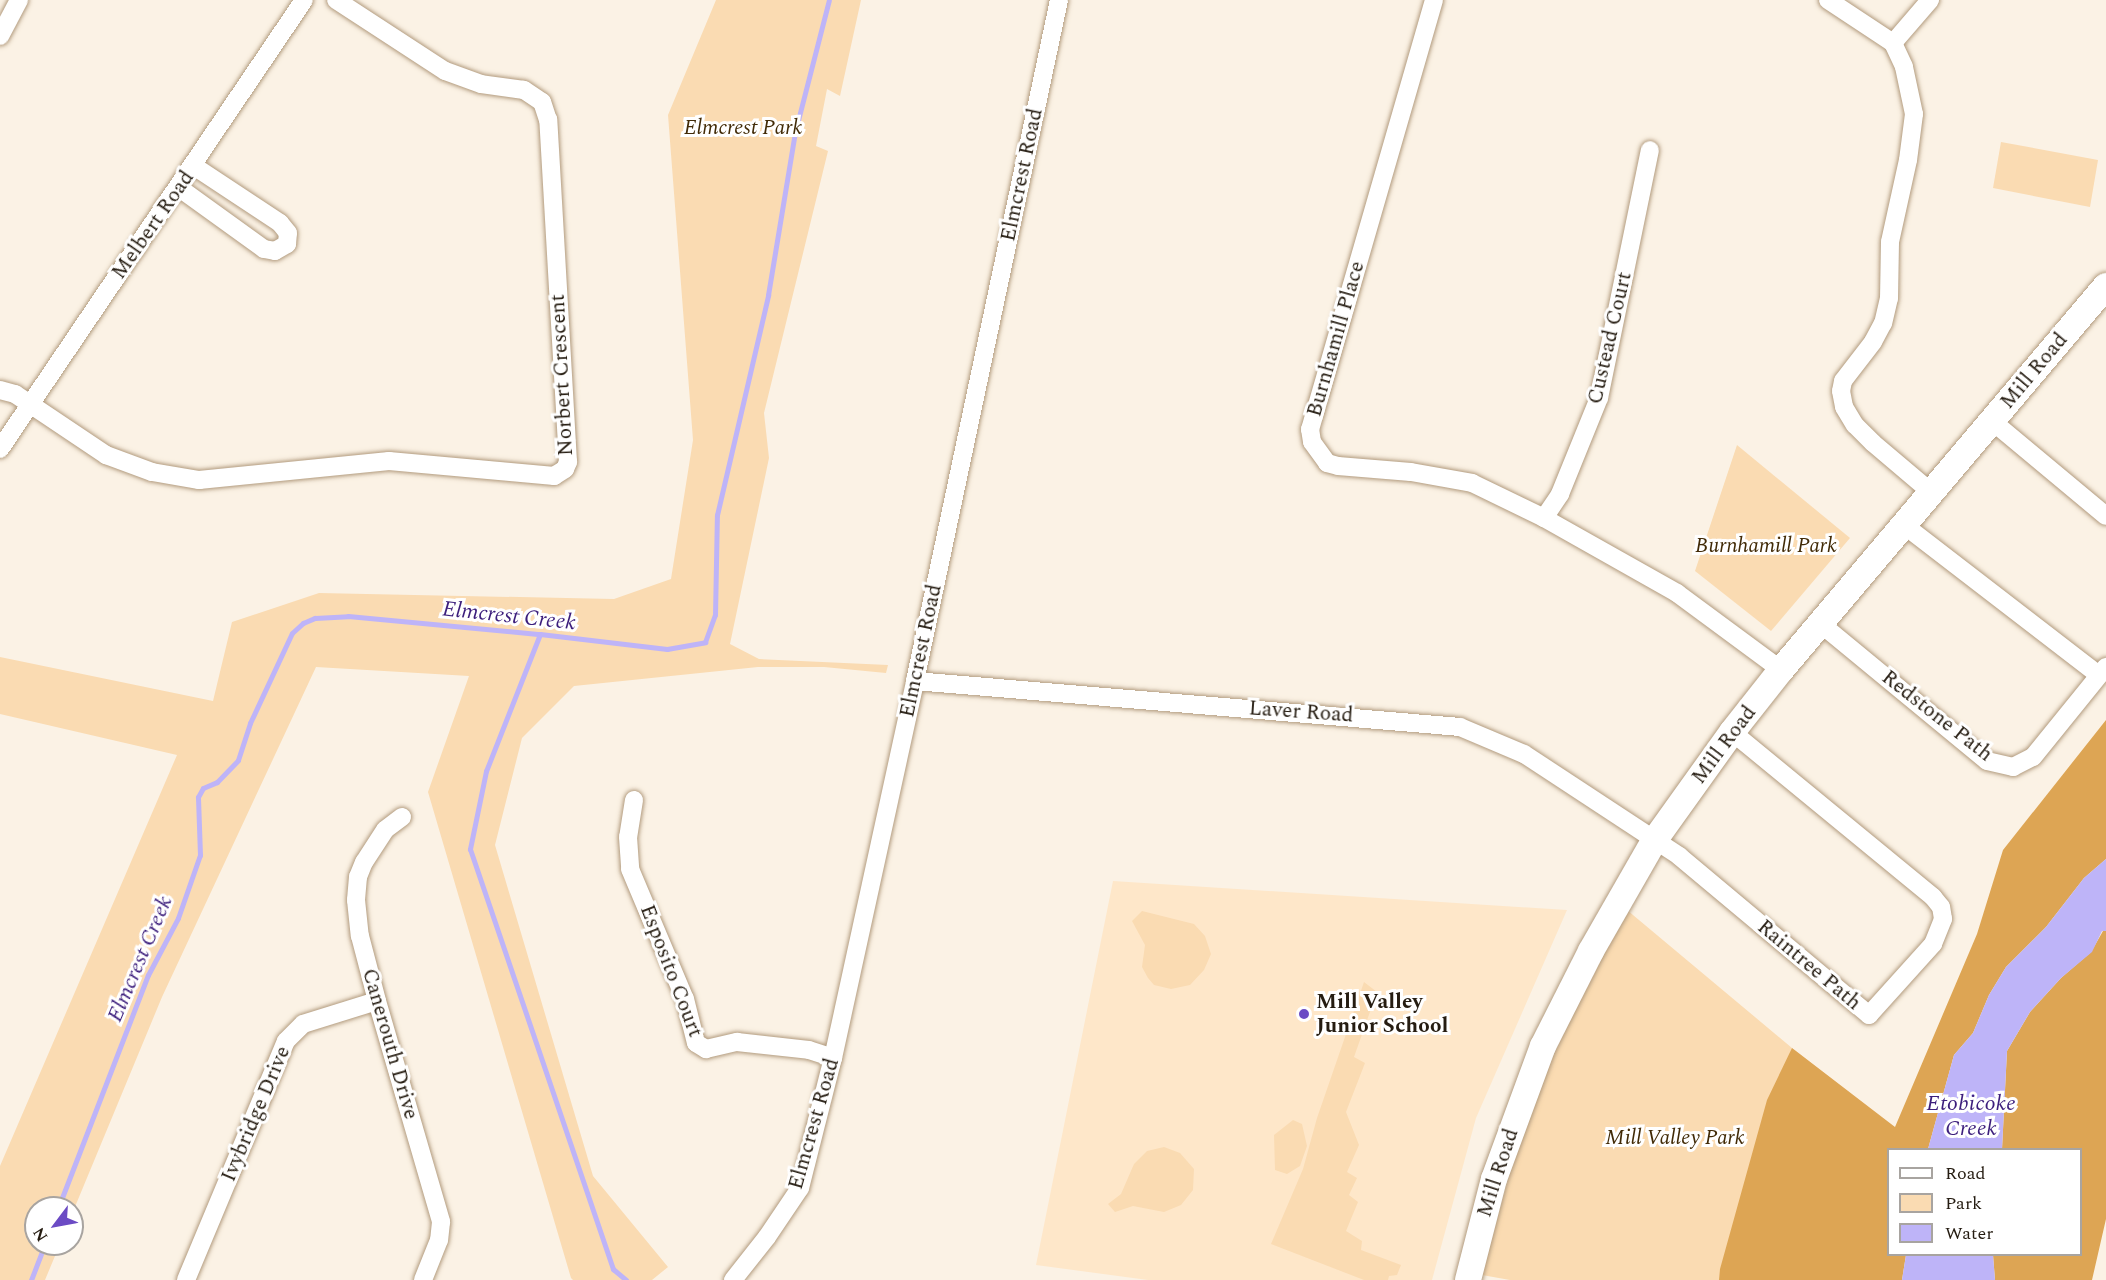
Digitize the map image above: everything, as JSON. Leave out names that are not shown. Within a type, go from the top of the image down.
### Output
[{"type":"street","points":[[0,36],[20,0]]},
{"type":"street","name":"Melbert Road","points":[[0,449],[194,166],[304,0]]},
{"type":"street","name":"Norbert Crescent","points":[[30,404],[106,455],[152,472],[199,480],[389,461],[554,476],[565,468],[568,462],[548,120],[542,102],[524,90],[482,84],[445,71],[336,0]]},
{"type":"street","name":"Elmcrest Road","points":[[733,1280],[767,1237],[800,1188],[833,1058],[1059,0]]},
{"type":"street","name":"Burnhamill Place","points":[[1434,0],[1310,429],[1312,442],[1327,463],[1472,483],[1544,518],[1677,593],[1781,670]]},
{"type":"street","points":[[1828,0],[1893,43],[1904,67],[1914,114],[1908,160],[1890,242],[1889,298],[1883,323],[1863,357],[1843,381],[1841,391],[1844,407],[1855,424],[1931,492]]},
{"type":"street","points":[[1893,43],[1930,0]]},
{"type":"street","name":"Custead Court","points":[[1544,518],[1560,494],[1599,398],[1650,150]]},
{"type":"street","points":[[178,187],[264,249],[275,251],[287,244],[288,233],[280,223],[194,166]]},
{"type":"street","name":"Mill Road","points":[[1468,1280],[1494,1179],[1544,1046],[1591,951],[1654,841],[1732,732],[1781,670],[2106,286]]},
{"type":"street","points":[[0,390],[15,394],[30,404]]},
{"type":"street","points":[[1992,421],[2106,516]]},
{"type":"street","name":"Redstone Path","points":[[1821,624],[1987,761],[2013,767],[2033,757],[2103,671],[1904,525]]},
{"type":"street","name":"Laver Road","points":[[915,681],[1461,727],[1524,754],[1654,841]]},
{"type":"street","name":"Raintree Path","points":[[1654,841],[1679,856],[1869,1015],[1933,944],[1943,919],[1941,906],[1934,897],[1732,732]]},
{"type":"street","name":"Esposito Court","points":[[634,800],[628,837],[630,869],[685,999],[696,1043],[706,1049],[737,1042],[809,1050],[833,1058]]},
{"type":"street","name":"Canerouth Drive","points":[[402,817],[374,843],[358,877],[358,918],[377,1001],[441,1222],[439,1240],[423,1280]]},
{"type":"street","name":"Ivybridge Drive","points":[[186,1280],[286,1041],[303,1024],[377,1001]]},
{"type":"shaded area","points":[[2106,720],[2106,859],[2084,878],[2046,927],[2006,967],[1989,995],[1973,1033],[1954,1055],[1928,1148],[1887,1148],[1887,1256],[1906,1256],[1902,1280],[1719,1280],[1720,1269],[1767,1100],[1792,1048],[1895,1127],[1977,934],[2003,850]]},
{"type":"shaded area","name":"Mill Valley Junior School","points":[[1113,881],[1567,910],[1476,1118],[1432,1280],[1148,1280],[1036,1265]]},
{"type":"shaded area","points":[[2103,931],[2106,931],[2106,1219],[2092,1280],[1995,1280],[1993,1256],[2082,1256],[2082,1148],[2002,1148],[2007,1051],[2030,1012],[2061,978],[2091,952]]},
{"type":"green space","name":"Elmcrest Park","points":[[716,0],[861,0],[840,96],[827,89],[816,146],[828,151],[764,413],[769,458],[730,644],[759,659],[888,665],[886,673],[824,667],[758,667],[574,686],[522,738],[495,845],[593,1176],[668,1267],[652,1280],[573,1280],[571,1278],[428,792],[469,676],[316,667],[162,997],[79,1196],[24,1196],[24,1256],[55,1256],[45,1280],[0,1280],[0,1166],[177,755],[0,714],[0,657],[213,701],[232,622],[319,593],[614,599],[671,579],[693,440],[668,115]]},
{"type":"green space","points":[[2001,142],[2098,160],[2090,207],[1993,188]]},
{"type":"green space","name":"Burnhamill Park","points":[[1737,445],[1850,538],[1771,631],[1695,571]]},
{"type":"green space","name":"Mill Valley Park","points":[[1627,910],[1792,1048],[1895,1128],[1847,1280],[1510,1280],[1482,1275],[1513,1162],[1551,1061],[1587,984]]},
{"type":"green space","points":[[1142,911],[1194,924],[1205,936],[1211,954],[1204,970],[1190,985],[1171,989],[1154,985],[1148,978],[1142,967],[1145,945],[1132,921]]},
{"type":"green space","points":[[1364,982],[1377,992],[1354,1057],[1365,1063],[1346,1112],[1359,1145],[1347,1172],[1357,1178],[1349,1195],[1358,1202],[1346,1231],[1362,1241],[1361,1250],[1401,1265],[1397,1275],[1389,1276],[1388,1280],[1364,1280],[1271,1244],[1303,1169],[1317,1118]]},
{"type":"green space","points":[[1293,1120],[1302,1124],[1307,1146],[1300,1166],[1287,1174],[1275,1170],[1274,1135]]},
{"type":"green space","points":[[1164,1147],[1180,1153],[1194,1169],[1193,1190],[1181,1205],[1164,1212],[1133,1206],[1115,1212],[1108,1204],[1121,1194],[1134,1164],[1147,1151]]},
{"type":"water","name":"Etobicoke Creek","points":[[2106,859],[2106,931],[2102,931],[2092,952],[2061,978],[2030,1012],[2007,1051],[2002,1148],[1928,1148],[1954,1055],[1973,1033],[1989,995],[2006,967],[2046,927],[2084,878]]},
{"type":"water","points":[[1906,1256],[1993,1256],[1995,1280],[1902,1280]]},
{"type":"waterway","name":"Elmcrest Creek","points":[[63,1196],[148,975],[178,918],[200,855],[198,797],[203,788],[217,782],[238,760],[250,723],[292,633],[303,623],[315,618],[348,616],[540,634],[667,649],[705,642],[715,615],[717,515],[768,295],[795,132],[829,0]]},
{"type":"waterway","points":[[540,634],[486,771],[470,849],[613,1269],[626,1280]]},
{"type":"waterway","name":"Elmcrest Creek","points":[[31,1280],[40,1256]]},
{"type":"place","name":"Mill Valley Junior School","points":[[1304,1014]]}]
